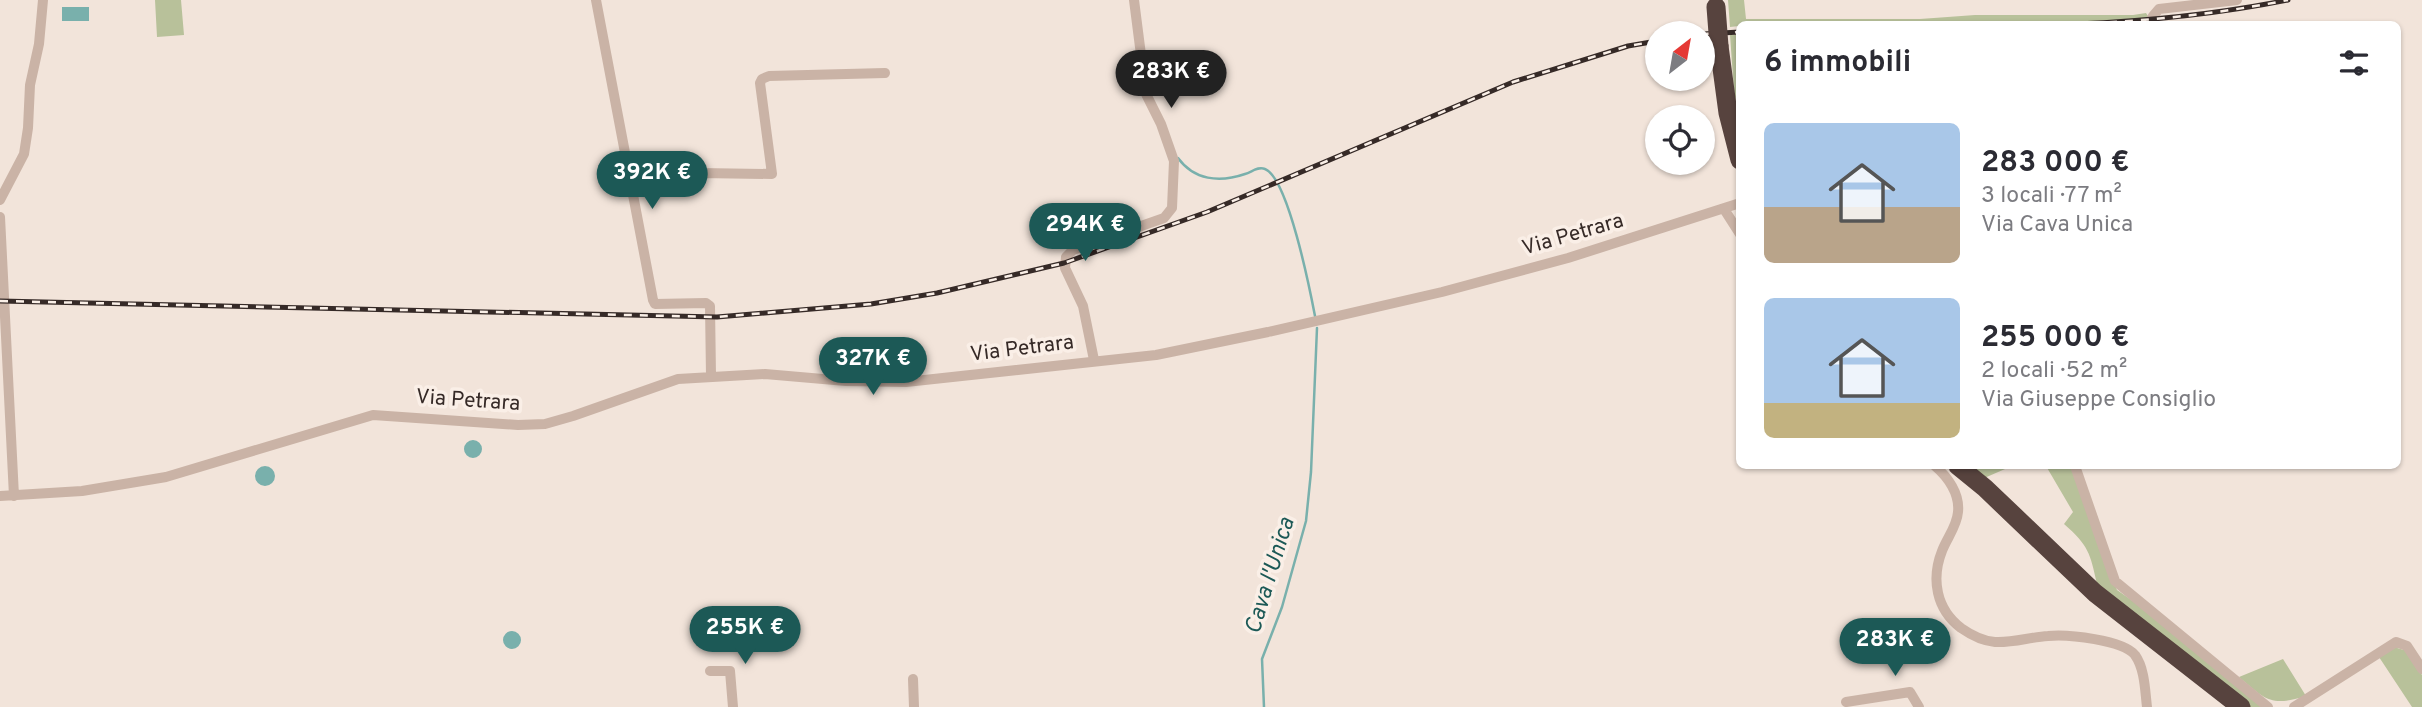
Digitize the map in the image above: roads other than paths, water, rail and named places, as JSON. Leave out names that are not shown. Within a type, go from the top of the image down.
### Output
[{"type":"highway","points":[[1716,4],[1725,92],[1736,142]]},
{"type":"highway","points":[[1960,469],[2007,527],[2044,562],[2230,707]]},
{"type":"highway","points":[[1961,469],[1985,488],[2095,593],[2241,707]]},
{"type":"street","points":[[0,200],[24,154],[30,85],[42,26],[43,0]]},
{"type":"street","points":[[596,0],[653,300],[655,304],[706,303],[710,306],[711,376]]},
{"type":"street","points":[[1094,360],[1083,306],[1065,268],[1066,257],[1073,250],[1164,218],[1172,208],[1174,161],[1161,124],[1146,94],[1134,0]]},
{"type":"street","points":[[2150,21],[2159,9],[2236,0]]},
{"type":"street","points":[[630,181],[700,173],[772,174],[760,83],[762,79],[769,76],[885,73]]},
{"type":"street","name":"Via Petrara","points":[[0,496],[82,491],[166,477],[373,415],[517,425],[545,424],[678,379],[765,374],[846,381],[906,382],[1156,355],[1442,292],[1568,258],[1736,204]]},
{"type":"street","points":[[1724,209],[1736,228]]},
{"type":"street","points":[[0,217],[14,496]]},
{"type":"street","points":[[1938,469],[1949,481],[1959,510],[1937,571],[1938,600],[1952,620],[1973,636],[1994,642],[2049,635],[2117,644],[2127,648],[2138,661],[2147,707]]},
{"type":"street","points":[[2077,469],[2115,581],[2268,707]]},
{"type":"street","points":[[2294,707],[2396,642],[2407,646],[2422,669]]},
{"type":"street","points":[[710,671],[730,671],[733,707]]},
{"type":"street","points":[[913,679],[914,707]]},
{"type":"street","points":[[1846,702],[1910,692],[1915,696],[1919,707]]},
{"type":"water","points":[[62,7],[89,7],[89,21],[62,21]]},
{"type":"water","points":[[473,440],[479,443],[482,449],[479,455],[473,458],[467,455],[464,449],[467,443]]},
{"type":"water","points":[[265,466],[272,469],[275,476],[272,483],[265,486],[258,483],[255,476],[258,469]]},
{"type":"water","points":[[512,631],[518,634],[521,640],[518,646],[512,649],[506,646],[503,640],[506,634]]},
{"type":"waterway","name":"Cava l'Unica","points":[[1178,158],[1192,171],[1208,178],[1235,177],[1260,168],[1274,177],[1297,236],[1315,316]]},
{"type":"waterway","name":"Cava l'Unica","points":[[1264,707],[1262,659],[1282,607],[1306,521],[1311,472],[1317,328]]},
{"type":"railway","points":[[2130,21],[2288,0]]},
{"type":"railway","points":[[1715,33],[1736,32]]},
{"type":"railway","points":[[0,301],[717,317],[871,304],[937,293],[1064,263],[1207,212],[1513,82],[1645,43]]}]
